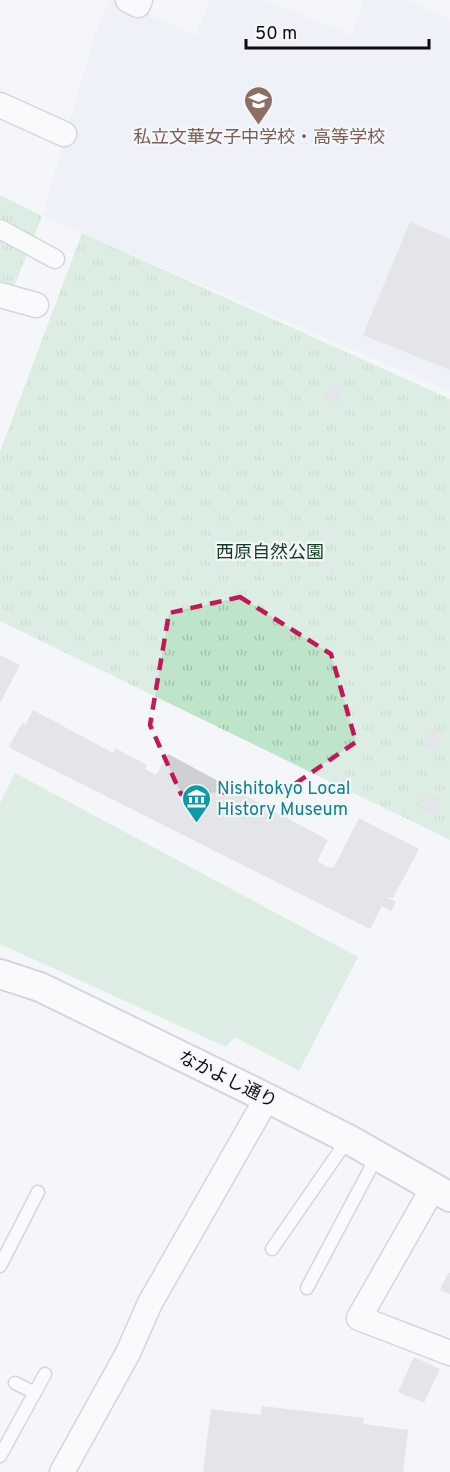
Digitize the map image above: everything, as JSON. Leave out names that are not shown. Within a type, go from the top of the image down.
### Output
[{"type":"street","points":[[128,0],[138,4],[140,0]]},
{"type":"street","points":[[0,105],[63,134]]},
{"type":"street","points":[[0,228],[56,259]]},
{"type":"street","points":[[0,295],[36,305]]},
{"type":"street","name":"なかよし通り","points":[[0,974],[40,987],[267,1098],[348,1139],[441,1193]]},
{"type":"street","points":[[62,1472],[128,1353],[150,1303],[267,1098]]},
{"type":"street","points":[[441,1193],[359,1318],[450,1353]]},
{"type":"lane","points":[[272,1249],[348,1139]]},
{"type":"lane","points":[[307,1288],[377,1156]]},
{"type":"lane","points":[[0,1266],[38,1192]]},
{"type":"lane","points":[[0,1456],[45,1374]]},
{"type":"lane","points":[[15,1383],[35,1394]]},
{"type":"highlighted area","points":[[240,597],[331,654],[356,742],[286,790],[181,794],[150,725],[169,613]]},
{"type":"shaded area","name":"私立文華女子中学校・高等学校","points":[[109,0],[116,0],[196,35],[210,0],[263,0],[351,35],[364,0],[409,0],[450,19],[450,391],[42,216],[95,34]]},
{"type":"green space","points":[[0,195],[42,216],[12,292],[0,289]]},
{"type":"green space","name":"西原自然公園","points":[[82,233],[450,399],[450,840],[0,621],[0,452]]},
{"type":"green space","points":[[15,773],[358,957],[299,1071],[235,1037],[226,1047],[0,944],[0,803]]},
{"type":"building","points":[[410,222],[450,239],[450,370],[363,335]]},
{"type":"building","points":[[329,385],[343,390],[338,404],[324,399]]},
{"type":"building","points":[[0,655],[20,665],[0,703]]},
{"type":"building","points":[[33,710],[113,753],[115,748],[147,765],[145,769],[156,775],[168,754],[328,840],[317,861],[330,868],[334,867],[359,818],[419,849],[393,898],[386,897],[396,902],[391,911],[382,906],[370,929],[14,750],[9,746],[22,723],[26,724]]},
{"type":"building","points":[[433,728],[443,735],[434,750],[423,744]]},
{"type":"building","points":[[424,793],[442,799],[436,816],[418,810]]},
{"type":"building","points":[[450,1273],[450,1294],[440,1290]]},
{"type":"building","points":[[414,1357],[440,1369],[424,1403],[398,1392]]},
{"type":"building","points":[[262,1406],[364,1418],[363,1424],[408,1430],[403,1472],[203,1472],[211,1409],[261,1415]]},
{"type":"place","name":"私立文華女子中学校・高等学校","points":[[259,126]]},
{"type":"place","name":"Nishitokyo Local History Museum","points":[[196,824]]}]
